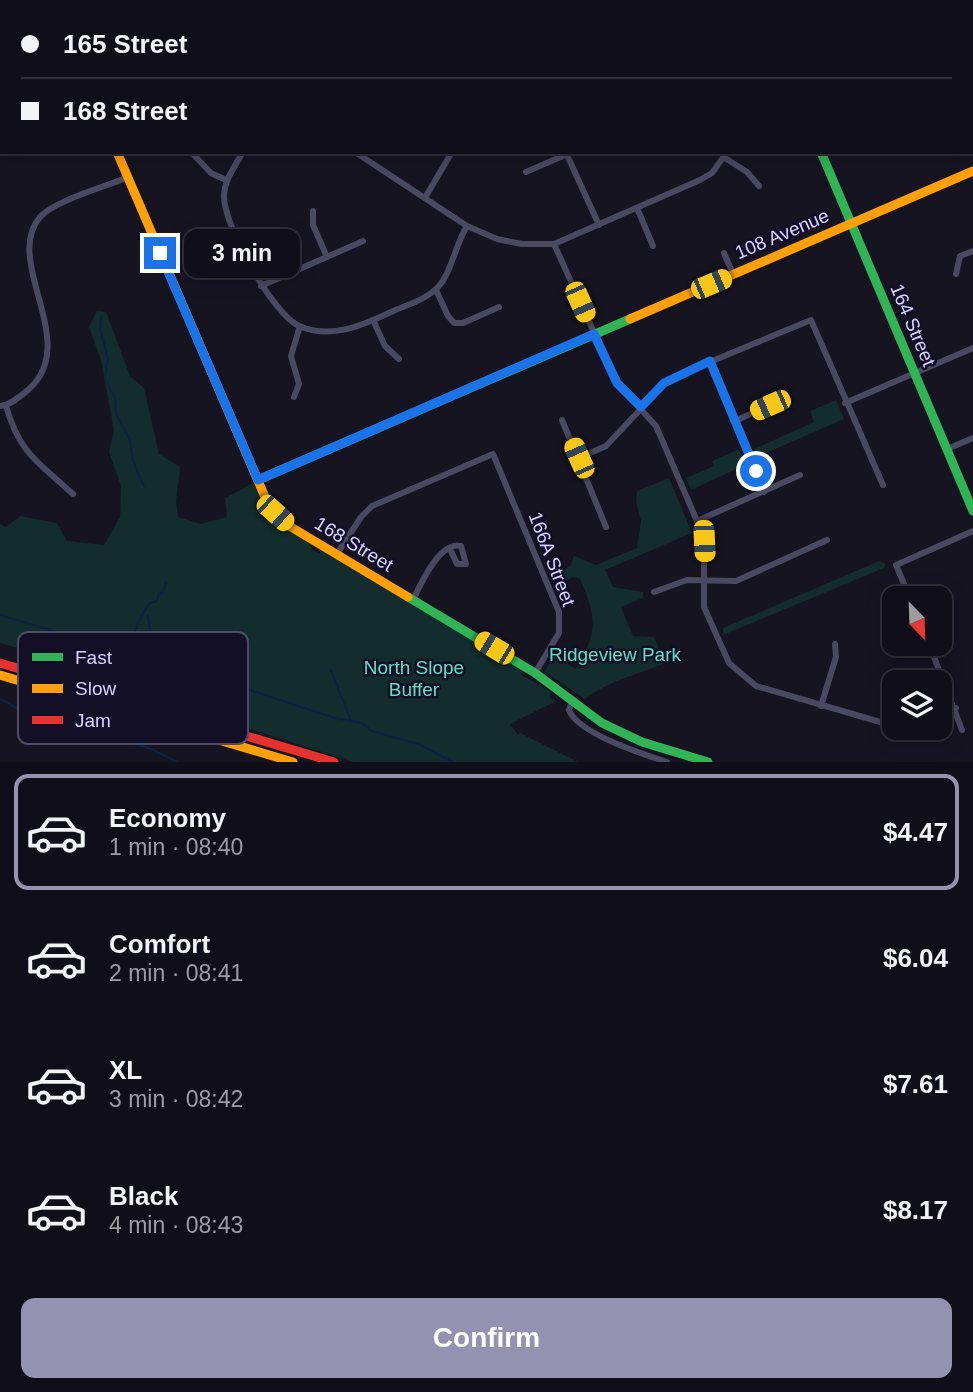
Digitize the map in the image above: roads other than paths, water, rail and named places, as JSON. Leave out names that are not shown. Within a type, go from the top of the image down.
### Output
[{"type":"main road","name":"168 Street","points":[[118,154],[258,480],[275,513],[291,527],[535,673],[602,723],[679,758],[708,762]]},
{"type":"main road","name":"164 Street","points":[[822,154],[973,511]]},
{"type":"main road","name":"108 Avenue","points":[[258,480],[973,171]]},
{"type":"main road","points":[[0,663],[18,668]]},
{"type":"main road","points":[[0,675],[18,680]]},
{"type":"main road","points":[[248,736],[334,762]]},
{"type":"main road","points":[[231,744],[288,761]]},
{"type":"street","points":[[242,154],[226,180],[224,198],[227,212],[261,286],[280,312],[300,326],[337,331],[373,320],[436,289],[443,281],[456,243],[467,226]]},
{"type":"street","points":[[426,196],[451,154]]},
{"type":"street","points":[[526,172],[568,154]]},
{"type":"street","points":[[570,154],[599,225]]},
{"type":"street","points":[[194,155],[211,173],[226,180]]},
{"type":"street","points":[[366,155],[467,226],[497,239],[554,244],[700,180],[726,155],[759,186]]},
{"type":"street","points":[[73,494],[22,448],[3,406],[27,391],[45,363],[46,326],[31,269],[31,234],[40,218],[52,209],[128,177]]},
{"type":"street","points":[[637,208],[653,246]]},
{"type":"street","points":[[313,212],[313,226],[327,257]]},
{"type":"street","points":[[261,286],[363,241]]},
{"type":"street","points":[[554,244],[617,383],[641,407],[660,433],[697,521],[704,541],[704,607],[723,652],[737,672],[756,686],[882,723]]},
{"type":"street","points":[[956,274],[960,256],[973,251]]},
{"type":"street","points":[[724,253],[733,274]]},
{"type":"street","points":[[436,289],[454,323],[463,323],[499,307]]},
{"type":"street","points":[[373,320],[385,346],[398,359]]},
{"type":"street","points":[[579,458],[606,446],[664,383],[710,361],[811,320],[883,485]]},
{"type":"street","points":[[294,397],[299,384],[291,356],[300,326]]},
{"type":"street","points":[[845,403],[973,348]]},
{"type":"street","points":[[710,361],[764,492]]},
{"type":"street","points":[[735,421],[770,405]]},
{"type":"street","points":[[562,421],[607,527]]},
{"type":"street","points":[[947,449],[973,438]]},
{"type":"street","name":"166A Street","points":[[337,554],[360,517],[372,506],[493,454],[559,611],[559,633],[535,673]]},
{"type":"street","points":[[697,521],[800,475]]},
{"type":"street","points":[[905,586],[896,565],[973,531]]},
{"type":"street","points":[[654,592],[687,580],[736,580],[827,540]]},
{"type":"street","points":[[413,600],[438,556],[450,549]]},
{"type":"street","points":[[821,706],[835,657],[835,644]]},
{"type":"street","points":[[934,656],[956,708],[962,730]]},
{"type":"street","name":"168 Street","points":[[572,701],[569,710],[573,718],[615,743],[667,762]]},
{"type":"street","points":[[952,710],[956,708]]},
{"type":"waterway","points":[[101,316],[100,329],[108,358],[105,379],[115,398],[116,413],[130,440],[133,461],[144,486]]},
{"type":"waterway","points":[[136,632],[142,616],[150,603],[157,601],[166,583]]},
{"type":"waterway","points":[[0,615],[57,632]]},
{"type":"waterway","points":[[148,616],[150,632]]},
{"type":"waterway","points":[[331,670],[351,721]]},
{"type":"waterway","points":[[248,689],[335,718],[362,723],[372,731],[421,745],[452,762]]},
{"type":"waterway","points":[[0,699],[18,709]]},
{"type":"waterway","points":[[135,744],[177,762]]},
{"type":"park label","name":"Ridgeview Park","points":[[615,654]]},
{"type":"park label","name":"North Slope Buffer","points":[[414,678]]}]
